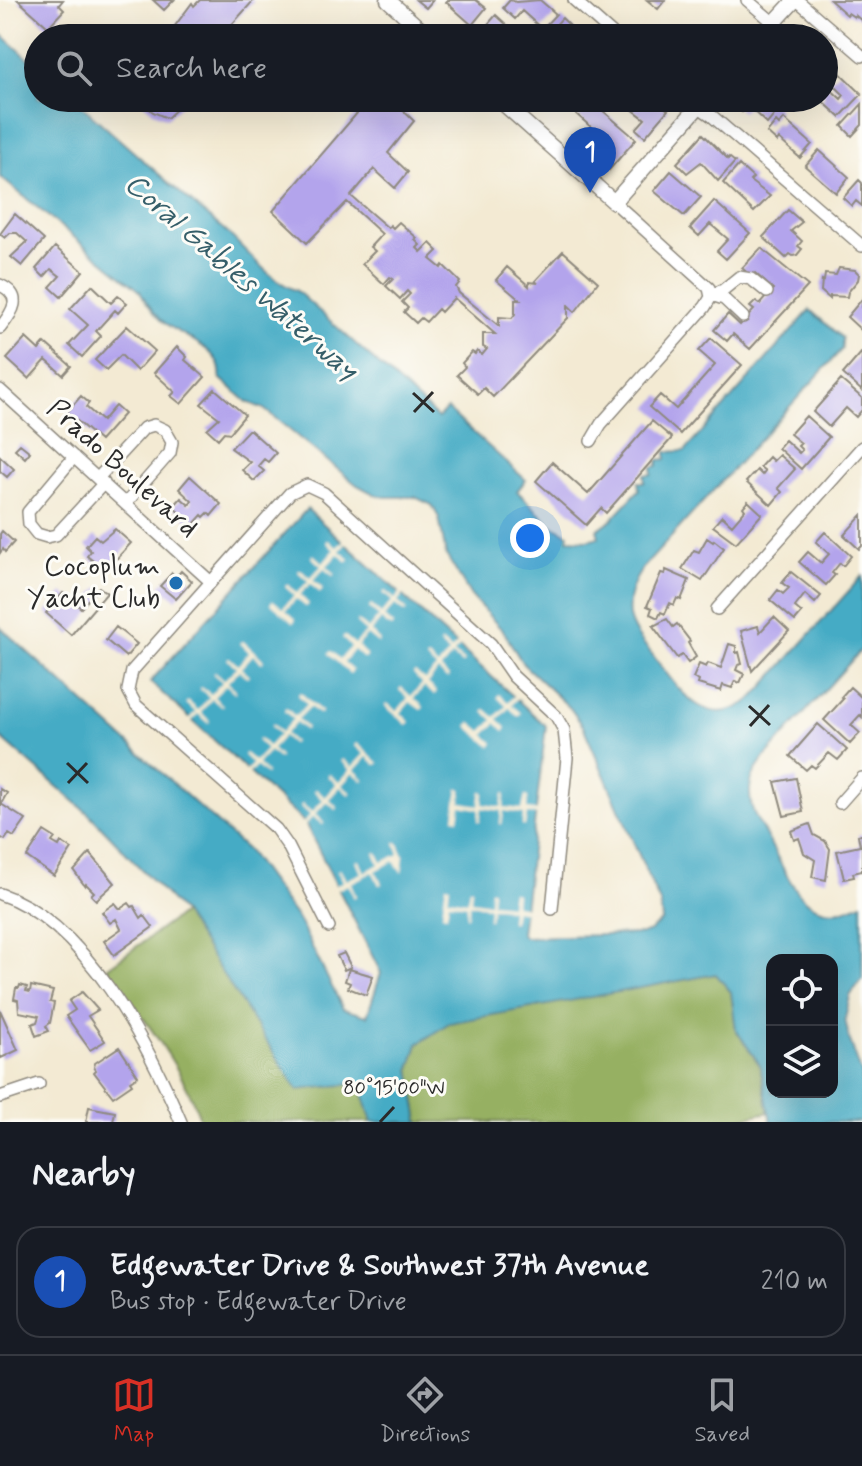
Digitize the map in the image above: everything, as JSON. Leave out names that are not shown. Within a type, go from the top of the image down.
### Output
[{"type":"street","points":[[388,0],[415,24]]},
{"type":"street","points":[[574,0],[601,24]]},
{"type":"street","points":[[747,0],[774,23],[796,0],[824,24]]},
{"type":"street","points":[[838,36],[862,56]]},
{"type":"street","points":[[513,112],[709,288],[711,295],[688,327],[601,424],[591,441]]},
{"type":"street","points":[[614,202],[688,112]]},
{"type":"street","points":[[708,112],[862,246]]},
{"type":"street","points":[[711,295],[739,277],[751,279],[767,292]]},
{"type":"street","points":[[0,285],[11,292],[16,304],[0,328]]},
{"type":"street","points":[[711,295],[724,299],[743,317]]},
{"type":"street","name":"Prado Boulevard","points":[[0,390],[211,582]]},
{"type":"street","points":[[74,457],[30,508],[28,520],[34,531],[41,536],[56,535],[144,428],[154,425],[165,430],[172,442],[170,453],[126,503]]},
{"type":"street","points":[[717,609],[862,447]]},
{"type":"street","points":[[329,927],[288,846],[276,829],[136,705],[130,696],[128,683],[132,671],[290,493],[301,486],[313,486],[324,493],[488,640],[513,676],[556,716],[567,740],[552,909]]},
{"type":"street","points":[[840,803],[862,778]]},
{"type":"street","points":[[0,894],[26,905],[48,920],[89,961],[146,1050],[181,1122]]},
{"type":"street","points":[[0,1097],[39,1084]]},
{"type":"green space","points":[[183,913],[298,1089],[360,1083],[372,1122],[201,1122],[172,1062],[107,968]]},
{"type":"green space","points":[[716,974],[731,992],[736,1030],[760,1065],[769,1112],[724,1122],[419,1122],[410,1069],[418,1044],[449,1022]]},
{"type":"water","name":"Coral Gables Waterway","points":[[0,33],[24,54],[24,112],[89,112],[222,228],[275,279],[297,291],[438,418],[447,409],[526,480],[517,491],[551,525],[569,534],[568,539],[599,537],[597,530],[611,520],[639,490],[638,482],[645,482],[644,475],[652,474],[652,467],[658,466],[658,460],[666,459],[666,452],[685,451],[810,310],[842,338],[842,349],[642,569],[631,591],[629,616],[636,633],[685,695],[709,710],[723,712],[738,708],[754,697],[862,576],[862,649],[766,756],[752,778],[750,794],[758,821],[786,875],[804,899],[828,911],[843,910],[862,903],[862,979],[850,996],[845,1019],[862,1075],[862,1122],[771,1122],[766,1098],[838,1098],[838,954],[766,954],[766,1096],[760,1065],[736,1030],[731,992],[716,974],[449,1023],[418,1044],[410,1069],[419,1122],[372,1122],[360,1083],[298,1090],[183,913],[90,815],[0,737],[0,627],[248,851],[299,921],[343,1009],[367,1016],[381,973],[305,823],[150,682],[307,509],[546,726],[521,934],[525,937],[642,934],[662,920],[660,903],[583,726],[570,708],[523,664],[504,632],[471,596],[446,555],[439,518],[432,505],[415,497],[376,495],[357,485],[264,409],[247,402],[220,378],[220,369],[211,353],[165,323],[140,291],[0,177]]},
{"type":"pier","points":[[345,539],[348,541],[340,551],[350,559],[347,562],[338,554],[327,566],[335,574],[333,576],[324,569],[313,580],[323,589],[320,593],[310,584],[300,595],[309,604],[306,607],[296,599],[286,610],[296,619],[293,623],[270,603],[273,600],[283,608],[294,595],[285,587],[287,584],[297,593],[308,581],[298,572],[300,569],[310,578],[321,566],[311,557],[313,554],[323,563],[334,550],[326,542],[328,540],[337,547]]},
{"type":"pier","points":[[402,590],[405,593],[398,602],[407,610],[405,613],[395,605],[384,617],[393,625],[391,628],[381,620],[371,632],[380,641],[378,644],[367,635],[358,646],[367,656],[364,659],[354,650],[344,662],[353,670],[350,674],[328,654],[331,651],[340,659],[351,647],[342,638],[345,636],[355,644],[366,632],[356,623],[358,621],[368,629],[379,617],[369,608],[371,605],[381,614],[392,601],[383,593],[385,591],[395,599]]},
{"type":"pier","points":[[243,641],[264,660],[262,663],[253,655],[241,668],[250,676],[248,678],[239,670],[228,682],[235,693],[226,685],[214,697],[223,705],[221,707],[212,699],[201,712],[210,721],[208,723],[198,714],[190,724],[187,721],[195,712],[186,703],[188,701],[198,710],[209,697],[201,687],[211,694],[222,682],[213,674],[215,672],[224,680],[236,667],[227,659],[229,657],[238,665],[249,652],[240,643]]},
{"type":"pier","points":[[442,642],[451,650],[459,642],[462,645],[454,653],[464,662],[462,664],[452,656],[441,669],[449,677],[447,679],[438,671],[428,683],[437,692],[434,695],[424,687],[414,698],[424,707],[421,710],[410,702],[401,713],[410,722],[407,725],[385,706],[387,703],[397,711],[408,698],[399,690],[401,687],[411,696],[422,684],[413,674],[415,672],[425,680],[436,668],[426,659],[428,657],[438,666],[449,653],[440,645]]},
{"type":"pier","points":[[300,692],[322,712],[319,714],[310,707],[298,719],[307,728],[305,730],[296,722],[285,734],[294,742],[292,744],[283,736],[272,749],[279,759],[269,751],[258,764],[266,775],[256,766],[247,776],[244,773],[252,764],[243,755],[245,753],[255,761],[266,749],[257,740],[259,738],[268,746],[279,734],[271,726],[273,724],[281,732],[293,719],[284,711],[286,708],[295,716],[307,704],[298,695]]},
{"type":"pier","points":[[499,694],[508,702],[516,694],[519,696],[512,705],[521,713],[518,716],[509,708],[498,719],[507,728],[504,731],[496,723],[485,735],[494,743],[491,747],[467,726],[471,722],[482,731],[493,720],[483,711],[486,709],[495,717],[506,706],[497,697]]},
{"type":"pier","points":[[357,743],[379,763],[376,765],[367,757],[355,770],[363,781],[353,773],[342,785],[351,793],[349,795],[340,787],[329,799],[338,808],[336,810],[327,802],[315,814],[323,825],[313,817],[303,827],[301,825],[310,815],[300,806],[302,804],[312,812],[323,800],[314,791],[316,789],[325,797],[336,784],[329,774],[339,782],[350,770],[341,761],[343,759],[352,767],[364,754],[355,746]]},
{"type":"pier","points":[[458,789],[462,789],[461,802],[479,805],[481,791],[484,792],[483,804],[501,807],[503,794],[504,807],[522,809],[525,796],[528,797],[527,809],[539,811],[539,815],[527,814],[525,826],[522,826],[523,814],[504,811],[500,824],[501,811],[482,808],[478,821],[479,809],[461,806],[459,819],[454,818]]},
{"type":"pier","points":[[398,842],[404,856],[402,873],[394,861],[376,871],[382,884],[379,885],[373,872],[351,883],[354,898],[348,885],[335,891],[333,887],[343,881],[337,870],[340,869],[346,880],[361,873],[356,861],[359,860],[365,872],[379,864],[374,853],[377,852],[382,862],[399,854],[395,843]]},
{"type":"pier","points":[[446,885],[450,886],[448,898],[467,901],[469,888],[472,888],[471,900],[489,903],[490,890],[493,890],[492,903],[510,905],[512,892],[516,893],[515,905],[528,907],[527,912],[515,910],[513,922],[510,922],[511,910],[492,907],[488,920],[489,907],[470,904],[466,917],[467,905],[449,902],[447,915],[442,914]]},
{"type":"building","points":[[18,0],[63,0],[59,5],[64,10],[51,24],[45,24]]},
{"type":"building","points":[[153,0],[174,0],[164,10]]},
{"type":"building","points":[[200,0],[254,0],[232,24],[176,24],[192,3],[194,6]]},
{"type":"building","points":[[416,0],[433,0],[426,8]]},
{"type":"building","points":[[476,0],[486,8],[471,24],[446,2]]},
{"type":"building","points":[[510,0],[540,0],[556,14],[547,24],[536,24],[522,11],[515,19],[503,8]]},
{"type":"building","points":[[647,0],[665,0],[658,9]]},
{"type":"building","points":[[830,0],[862,0],[862,21],[855,15],[847,15]]},
{"type":"building","points":[[496,15],[506,24],[488,24]]},
{"type":"building","points":[[838,73],[862,94],[840,117],[834,112],[838,112],[838,96],[841,99],[844,95],[838,89]]},
{"type":"building","points":[[862,104],[862,125],[852,136],[842,126]]},
{"type":"building","points":[[153,112],[173,112],[167,118]]},
{"type":"building","points":[[358,112],[405,112],[414,121],[388,153],[408,172],[395,188],[374,169],[351,196],[388,228],[399,222],[417,238],[415,240],[420,245],[417,248],[421,252],[430,243],[438,251],[430,259],[441,268],[443,265],[460,282],[456,287],[459,293],[499,326],[499,317],[512,318],[515,300],[520,300],[496,280],[507,267],[529,286],[529,282],[538,283],[535,281],[563,251],[598,282],[575,312],[568,305],[568,318],[493,397],[484,388],[478,394],[457,375],[472,352],[482,355],[487,349],[483,347],[483,334],[495,334],[454,298],[426,322],[421,318],[416,323],[404,312],[408,308],[402,302],[410,294],[407,291],[400,299],[386,286],[393,279],[390,277],[384,284],[362,264],[375,251],[370,247],[382,234],[347,202],[307,243],[273,211]]},
{"type":"building","points":[[574,112],[604,112],[636,139],[609,170],[594,158],[608,142]]},
{"type":"building","points":[[636,112],[666,112],[645,137],[636,129],[645,119]]},
{"type":"building","points":[[754,112],[777,112],[767,124]]},
{"type":"building","points":[[784,119],[812,144],[800,158],[779,139],[777,142],[767,133],[776,122],[779,125]]},
{"type":"building","points":[[703,134],[735,162],[718,181],[701,162],[687,173],[677,163]]},
{"type":"building","points":[[819,150],[849,177],[836,193],[805,166]]},
{"type":"building","points":[[739,165],[753,178],[750,181],[770,196],[754,212],[723,183]]},
{"type":"building","points":[[671,171],[701,197],[684,216],[654,191]]},
{"type":"building","points":[[859,180],[862,183],[862,206],[856,201],[852,206],[843,198]]},
{"type":"building","points":[[714,201],[750,233],[726,259],[717,251],[728,239],[710,224],[699,236],[690,228]]},
{"type":"building","points":[[788,210],[802,222],[791,231],[802,241],[798,246],[802,249],[797,255],[790,254],[786,258],[763,237]]},
{"type":"building","points":[[15,214],[44,240],[22,266],[11,257],[27,242],[17,233],[10,233],[5,238],[0,234]]},
{"type":"building","points":[[55,247],[83,271],[61,297],[50,287],[60,276],[51,269],[44,277],[36,269]]},
{"type":"building","points":[[761,248],[808,286],[750,349],[733,334],[727,341],[714,330],[728,314],[740,325],[754,310],[750,307],[756,301],[760,304],[773,289],[755,273],[752,277],[742,268]]},
{"type":"building","points":[[839,268],[855,270],[859,274],[858,280],[847,297],[830,296],[830,299],[821,291],[822,280],[825,274],[836,275]]},
{"type":"building","points":[[92,285],[111,303],[118,296],[127,303],[118,313],[115,310],[96,331],[101,336],[82,357],[69,345],[88,325],[70,309]]},
{"type":"building","points":[[862,299],[862,331],[847,317]]},
{"type":"building","points":[[127,326],[155,351],[137,371],[121,355],[106,370],[95,360]]},
{"type":"building","points":[[26,338],[39,350],[45,343],[71,366],[63,375],[46,360],[29,379],[7,359]]},
{"type":"building","points":[[711,338],[742,365],[680,434],[649,407],[660,395],[676,409],[715,365],[699,351]]},
{"type":"building","points":[[177,347],[187,357],[185,360],[205,377],[181,404],[171,396],[175,392],[154,373]]},
{"type":"building","points":[[862,352],[862,391],[843,374]]},
{"type":"building","points":[[841,380],[862,398],[862,410],[856,417],[846,408],[829,427],[813,412]]},
{"type":"building","points":[[215,389],[245,415],[230,433],[224,432],[218,439],[207,429],[219,418],[201,404]]},
{"type":"building","points":[[81,396],[89,403],[86,407],[102,421],[115,406],[124,414],[100,441],[67,412]]},
{"type":"building","points":[[806,416],[829,437],[801,469],[778,448],[785,440],[799,453],[802,450],[798,446],[801,443],[790,434]]},
{"type":"building","points":[[652,421],[672,438],[606,513],[601,508],[586,525],[536,481],[552,462],[588,494]]},
{"type":"building","points":[[248,430],[276,453],[268,462],[264,459],[258,466],[264,471],[254,481],[242,470],[250,462],[231,448]]},
{"type":"building","points":[[20,444],[30,452],[25,458],[15,449]]},
{"type":"building","points":[[779,455],[795,469],[778,488],[782,492],[771,505],[746,482],[757,470],[762,475],[765,471],[760,467],[769,457],[773,461]]},
{"type":"building","points":[[0,456],[14,469],[7,477],[0,471]]},
{"type":"building","points":[[190,476],[221,504],[211,516],[208,513],[204,517],[202,515],[193,525],[173,507],[181,498],[189,505],[192,501],[179,489]]},
{"type":"building","points":[[748,501],[762,514],[736,543],[713,526],[722,516],[732,525],[745,510],[743,507]]},
{"type":"building","points":[[862,515],[862,546],[859,549],[844,535]]},
{"type":"building","points":[[115,529],[131,543],[109,567],[106,564],[102,568],[87,556],[91,551],[86,546],[95,536],[101,541]]},
{"type":"building","points":[[2,531],[14,542],[0,553],[0,534]]},
{"type":"building","points":[[825,532],[851,556],[843,566],[840,563],[826,585],[799,562],[808,552],[821,563],[829,554],[816,542]]},
{"type":"building","points":[[707,538],[724,548],[702,581],[682,569],[694,550],[699,552]]},
{"type":"building","points":[[666,570],[689,580],[681,600],[677,598],[674,605],[670,603],[665,614],[661,612],[658,618],[650,614],[652,608],[647,606],[661,573],[665,574]]},
{"type":"building","name":"Cocoplum Yacht Club","points":[[181,571],[192,581],[176,599],[160,586],[172,573],[176,577]]},
{"type":"building","points":[[791,572],[821,596],[815,603],[805,594],[795,607],[802,613],[795,621],[770,600],[778,590],[783,594],[789,588],[782,583]]},
{"type":"building","points":[[99,587],[107,593],[71,635],[46,613],[63,593],[81,608]]},
{"type":"building","points":[[774,617],[789,631],[752,671],[741,631],[758,626],[760,632]]},
{"type":"building","points":[[667,619],[673,627],[677,624],[690,641],[688,643],[696,657],[688,663],[682,655],[677,658],[653,626]]},
{"type":"building","points":[[116,627],[137,644],[126,657],[106,640]]},
{"type":"building","points":[[729,644],[736,646],[736,653],[739,652],[742,664],[736,670],[744,674],[740,683],[735,681],[732,688],[723,685],[721,691],[698,684],[699,681],[693,678],[699,664],[706,667],[708,663],[721,668]]},
{"type":"building","points":[[850,687],[862,698],[862,717],[860,715],[851,725],[860,733],[850,744],[824,720]]},
{"type":"building","points":[[818,724],[847,750],[838,760],[829,753],[815,768],[811,765],[806,770],[790,756]]},
{"type":"building","points":[[796,778],[803,812],[784,816],[775,782]]},
{"type":"building","points":[[0,789],[7,793],[1,804],[26,820],[14,837],[9,834],[5,840],[0,837]]},
{"type":"building","points":[[810,824],[814,835],[825,841],[830,849],[826,880],[812,877],[815,860],[804,853],[799,838],[794,840],[791,831]]},
{"type":"building","points":[[44,831],[55,838],[52,842],[59,846],[61,842],[72,849],[54,876],[27,857]]},
{"type":"building","points":[[862,834],[862,871],[844,879],[837,851],[860,846],[858,835]]},
{"type":"building","points":[[90,853],[115,883],[96,900],[91,895],[94,892],[74,871]]},
{"type":"building","points":[[115,903],[120,909],[129,903],[134,906],[141,918],[144,915],[153,927],[114,955],[104,941],[121,929],[116,919],[110,923],[102,912]]},
{"type":"building","points":[[344,953],[351,967],[344,970],[337,956]]},
{"type":"building","points":[[349,969],[373,976],[366,995],[348,988],[350,983],[345,981]]},
{"type":"building","points":[[20,985],[30,992],[31,986],[53,991],[50,1023],[46,1026],[49,1031],[36,1036],[32,1024],[37,1022],[39,1016],[19,1012],[18,1000],[14,999],[16,988]]},
{"type":"building","points":[[82,992],[98,1010],[88,1016],[105,1041],[90,1050],[66,1016],[75,1010],[69,1001]]},
{"type":"building","points":[[0,1010],[18,1050],[1,1058],[0,1055]]},
{"type":"building","points":[[119,1047],[138,1076],[113,1097],[94,1072],[94,1067],[95,1063]]},
{"type":"building","points":[[89,1107],[115,1112],[113,1122],[86,1122]]},
{"type":"place","name":"Edgewater Drive & Southwest 37th Avenue","points":[[590,193]]},
{"type":"place","name":"Cocoplum Yacht Club","points":[[176,583]]}]
